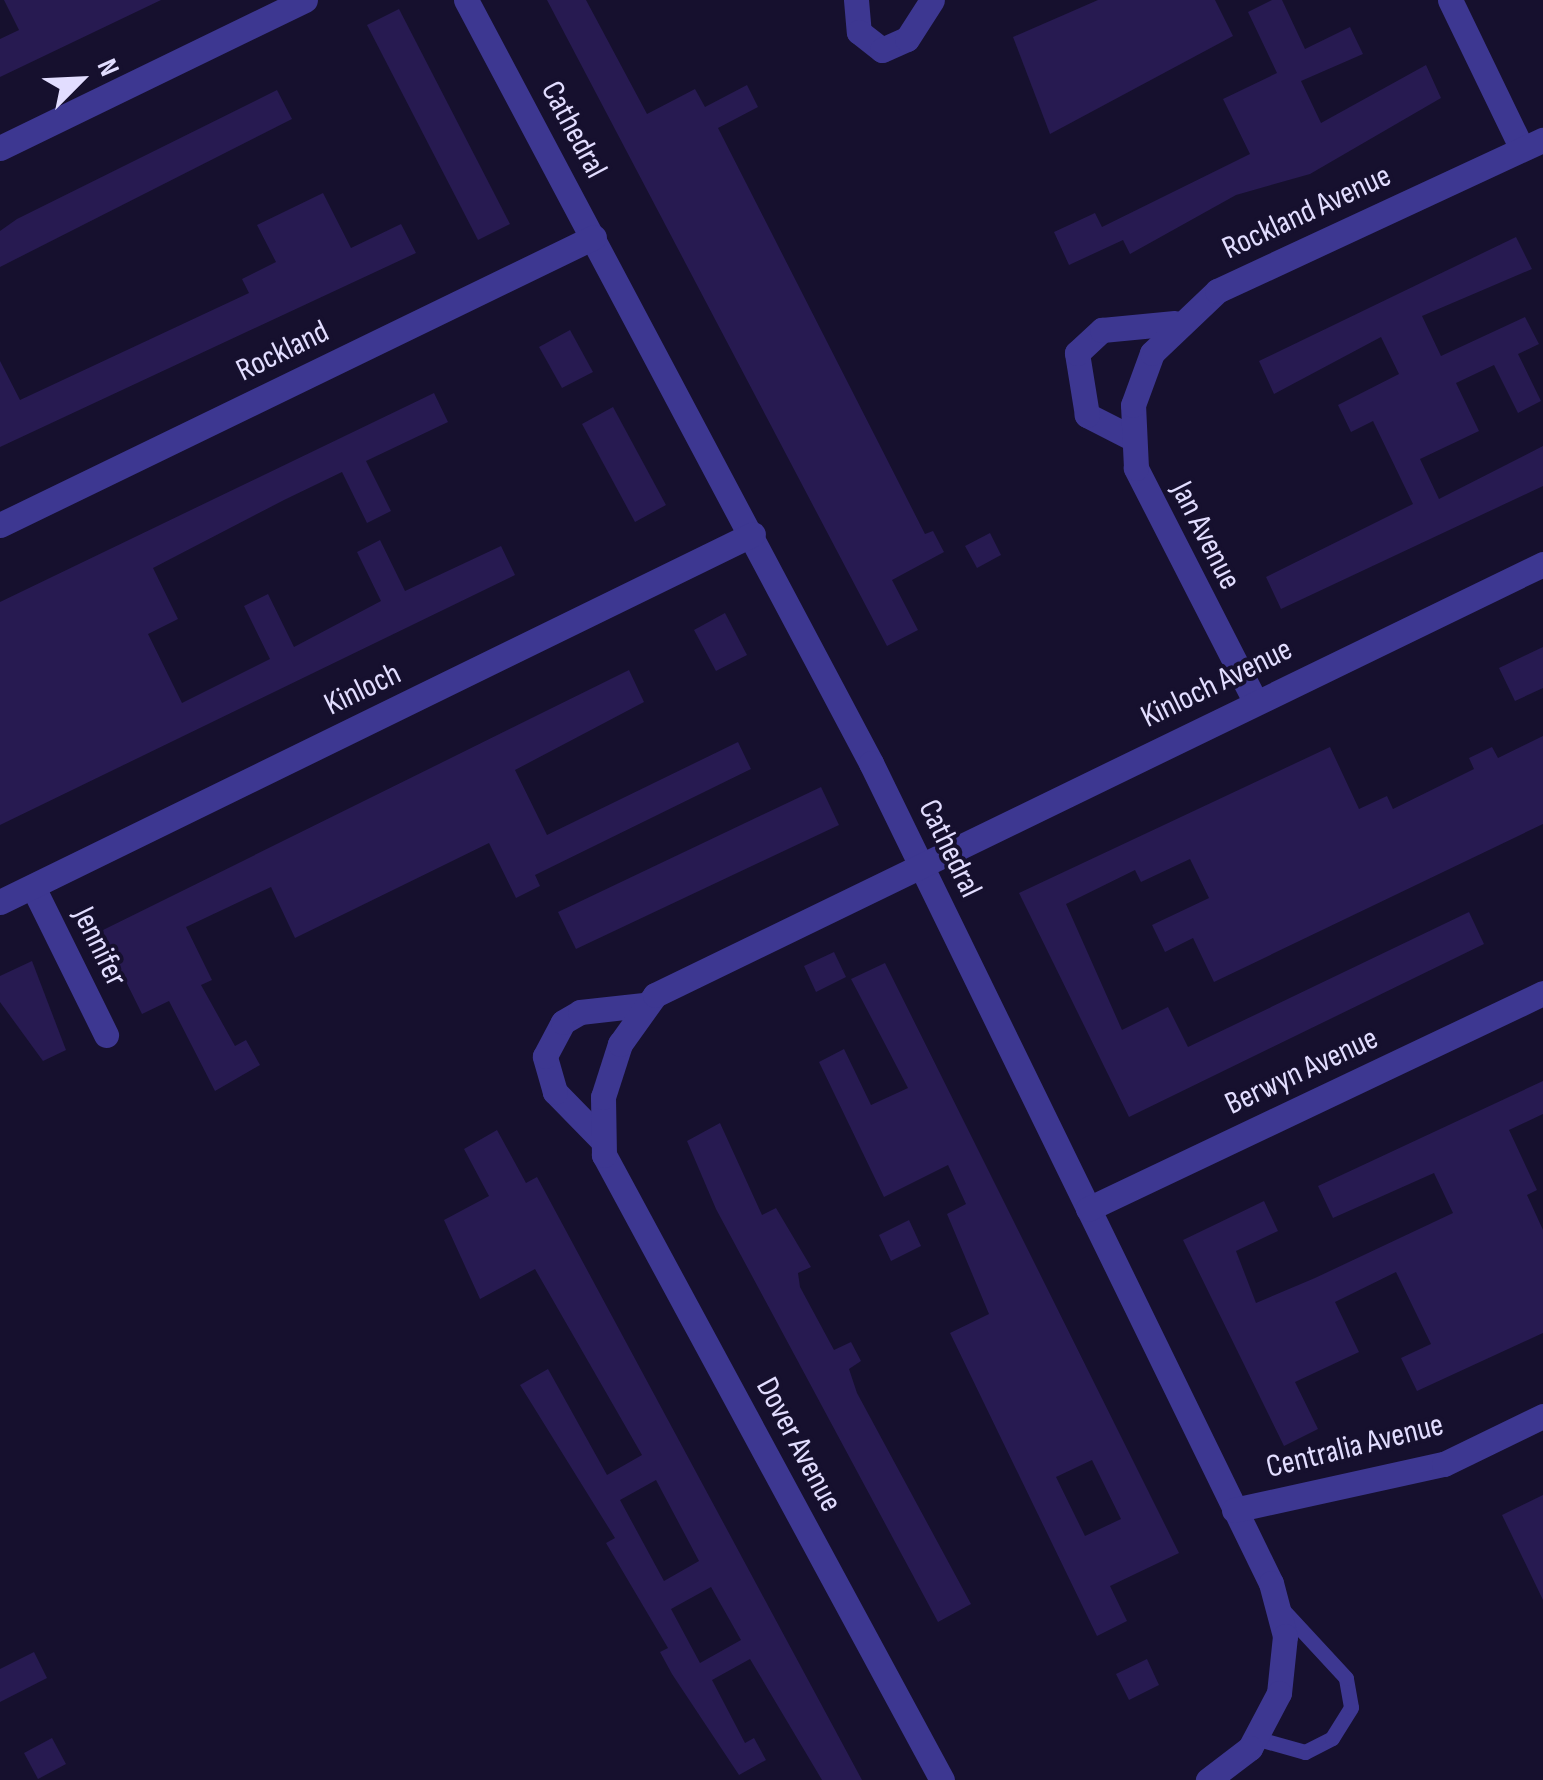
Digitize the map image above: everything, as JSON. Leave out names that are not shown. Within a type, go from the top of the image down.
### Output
[{"type":"street","points":[[0,148],[304,0]]},
{"type":"street","name":"Cathedral","points":[[466,0],[753,534],[920,863],[1280,1607],[1285,1664],[1252,1743]]},
{"type":"street","points":[[856,0],[859,32],[882,50],[907,39],[932,0]]},
{"type":"street","points":[[1450,0],[1532,145]]},
{"type":"street","name":"Rockland Avenue","points":[[1137,390],[1175,323],[1217,291],[1532,145]]},
{"type":"street","name":"Rockland","points":[[0,525],[594,237]]},
{"type":"street","points":[[1132,438],[1087,415],[1076,353],[1102,330],[1175,323]]},
{"type":"street","name":"Jan Avenue","points":[[1137,390],[1132,438],[1148,499],[1255,701]]},
{"type":"street","name":"Kinloch","points":[[0,902],[753,534]]},
{"type":"street","name":"Kinloch Avenue","points":[[920,863],[1543,564]]},
{"type":"street","name":"Dover Avenue","points":[[920,863],[642,1005],[580,1012],[562,1022],[545,1056],[556,1092],[601,1140],[942,1780]]},
{"type":"street","name":"Jennifer","points":[[33,886],[106,1036]]},
{"type":"street","name":"Berwyn Avenue","points":[[1088,1209],[1543,993]]},
{"type":"street","points":[[601,1140],[607,1078],[642,1005]]},
{"type":"street","name":"Centralia Avenue","points":[[1234,1510],[1432,1467],[1543,1416]]},
{"type":"street","points":[[1208,1780],[1252,1743]]},
{"type":"lane","points":[[1252,1743],[1305,1752],[1332,1738],[1350,1707],[1346,1678],[1280,1607]]},
{"type":"building","points":[[4,0],[161,0],[0,77],[0,39],[19,30]]},
{"type":"building","points":[[547,0],[586,0],[647,114],[695,89],[705,107],[747,85],[758,107],[718,128],[925,534],[933,531],[944,552],[892,580],[918,630],[887,646]]},
{"type":"building","points":[[1098,0],[1215,0],[1233,36],[1050,134],[1013,37]]},
{"type":"building","points":[[1272,0],[1282,0],[1305,49],[1350,27],[1363,54],[1301,81],[1321,123],[1426,65],[1441,98],[1310,174],[1236,195],[1130,254],[1123,240],[1069,265],[1054,232],[1095,213],[1102,227],[1250,154],[1223,99],[1277,73],[1248,12]]},
{"type":"building","points":[[399,9],[510,224],[478,240],[367,25]]},
{"type":"building","points":[[277,90],[292,119],[0,267],[0,231],[17,219]]},
{"type":"building","points":[[323,193],[351,248],[401,224],[416,253],[0,447],[0,361],[20,400],[249,293],[242,279],[276,262],[257,225]]},
{"type":"building","points":[[1516,237],[1532,269],[1422,316],[1441,356],[1525,317],[1539,344],[1518,354],[1541,401],[1518,413],[1494,365],[1456,383],[1479,431],[1420,459],[1439,499],[1543,446],[1543,486],[1281,609],[1266,577],[1413,504],[1373,421],[1351,432],[1338,405],[1399,374],[1381,337],[1274,394],[1259,361]]},
{"type":"building","points":[[570,330],[593,372],[562,388],[539,347]]},
{"type":"building","points":[[434,393],[448,422],[366,461],[391,511],[367,523],[342,472],[284,500],[153,568],[178,619],[148,634],[182,703],[270,659],[244,606],[268,594],[294,647],[381,601],[357,552],[380,540],[405,591],[501,546],[515,575],[0,825],[0,602]]},
{"type":"building","points":[[613,407],[666,505],[635,522],[582,424]]},
{"type":"building","points":[[990,533],[1001,555],[977,568],[965,546]]},
{"type":"building","points":[[725,613],[747,655],[716,671],[694,630]]},
{"type":"building","points":[[1543,647],[1543,688],[1515,701],[1499,668]]},
{"type":"building","points":[[629,670],[644,702],[515,770],[547,835],[738,742],[751,769],[535,875],[540,886],[516,898],[489,843],[295,938],[271,887],[186,927],[212,980],[201,985],[235,1046],[246,1040],[260,1065],[215,1091],[169,1001],[142,1014],[101,931]]},
{"type":"building","points":[[1543,736],[1543,824],[1214,982],[1193,938],[1165,952],[1152,925],[1209,898],[1190,859],[1141,882],[1135,870],[1066,904],[1122,1030],[1168,1007],[1188,1047],[1469,912],[1484,944],[1129,1117],[1019,893],[1330,747],[1359,809],[1387,796],[1393,809],[1474,769],[1469,758],[1492,747],[1498,758]]},
{"type":"building","points":[[821,787],[839,825],[576,949],[558,912]]},
{"type":"building","points":[[834,952],[846,977],[816,992],[804,966]]},
{"type":"building","points":[[32,961],[66,1050],[43,1061],[0,1002],[0,976]]},
{"type":"building","points":[[885,963],[1179,1553],[1110,1586],[1127,1621],[1097,1636],[950,1333],[989,1314],[947,1214],[966,1204],[948,1165],[884,1197],[819,1062],[844,1049],[871,1105],[908,1088],[851,979]],"holes":[[[1092,1460],[1121,1519],[1085,1536],[1056,1477]]]},
{"type":"building","points":[[1543,1081],[1543,1114],[1509,1130],[1537,1190],[1527,1195],[1543,1230],[1543,1333],[1417,1391],[1401,1358],[1431,1344],[1396,1272],[1335,1302],[1359,1352],[1295,1382],[1318,1429],[1284,1446],[1183,1240],[1264,1201],[1278,1231],[1236,1251],[1256,1303],[1315,1278],[1453,1213],[1434,1173],[1333,1218],[1318,1186]]},
{"type":"building","points":[[720,1123],[762,1215],[776,1208],[811,1267],[798,1273],[800,1287],[834,1350],[851,1342],[861,1361],[849,1369],[857,1393],[971,1604],[938,1622],[716,1209],[687,1141]]},
{"type":"building","points":[[497,1130],[526,1183],[537,1177],[862,1780],[822,1780],[750,1659],[712,1680],[745,1743],[754,1738],[766,1760],[739,1775],[672,1674],[660,1652],[668,1648],[606,1543],[615,1538],[520,1385],[548,1369],[607,1475],[642,1455],[535,1269],[480,1299],[444,1220],[489,1196],[464,1149]],"holes":[[[656,1480],[699,1561],[664,1581],[620,1500]],[[711,1587],[741,1640],[700,1663],[671,1609]]]},
{"type":"building","points":[[909,1220],[921,1246],[891,1261],[879,1235]]},
{"type":"building","points":[[1543,1495],[1543,1600],[1502,1515]]},
{"type":"building","points":[[34,1652],[47,1678],[0,1702],[0,1669]]},
{"type":"building","points":[[1147,1659],[1159,1685],[1129,1700],[1116,1674]]},
{"type":"building","points":[[52,1738],[66,1764],[38,1779],[24,1753]]}]
